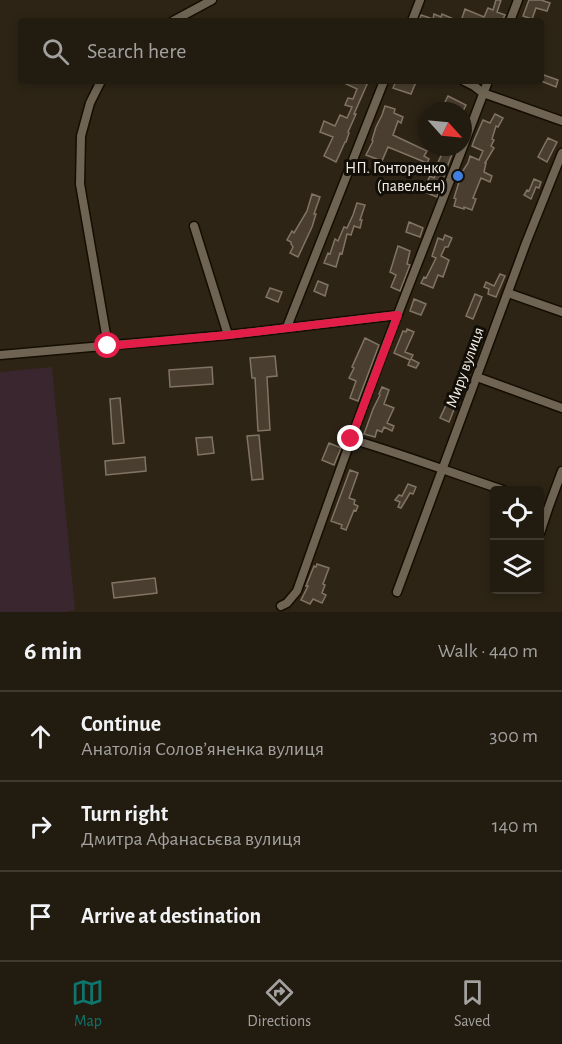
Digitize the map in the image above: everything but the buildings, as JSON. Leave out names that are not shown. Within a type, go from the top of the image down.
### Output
[{"type":"street","points":[[179,18],[212,0]]},
{"type":"street","points":[[413,18],[420,0]]},
{"type":"street","points":[[511,18],[518,0]]},
{"type":"street","points":[[100,84],[90,103],[81,136],[80,184],[108,346]]},
{"type":"street","points":[[287,327],[383,84]]},
{"type":"street","points":[[470,84],[483,93],[562,121]]},
{"type":"street","points":[[281,606],[287,603],[297,591],[351,439],[487,84]]},
{"type":"street","name":"Миру вулиця","points":[[397,591],[526,243],[560,168],[562,153]]},
{"type":"street","points":[[194,226],[228,335]]},
{"type":"street","points":[[507,293],[562,312]]},
{"type":"street","points":[[0,355],[228,335],[398,315]]},
{"type":"street","points":[[477,377],[562,408]]},
{"type":"street","points":[[351,439],[399,453],[491,486]]},
{"type":"street","points":[[544,505],[562,471]]},
{"type":"shaded area","points":[[52,367],[75,610],[0,612],[0,372]]},
{"type":"place","name":"НП. Гонторенко (павельєн)","points":[[458,176]]},
{"type":"route","points":[[108,346],[228,335],[398,315],[351,439]]}]
